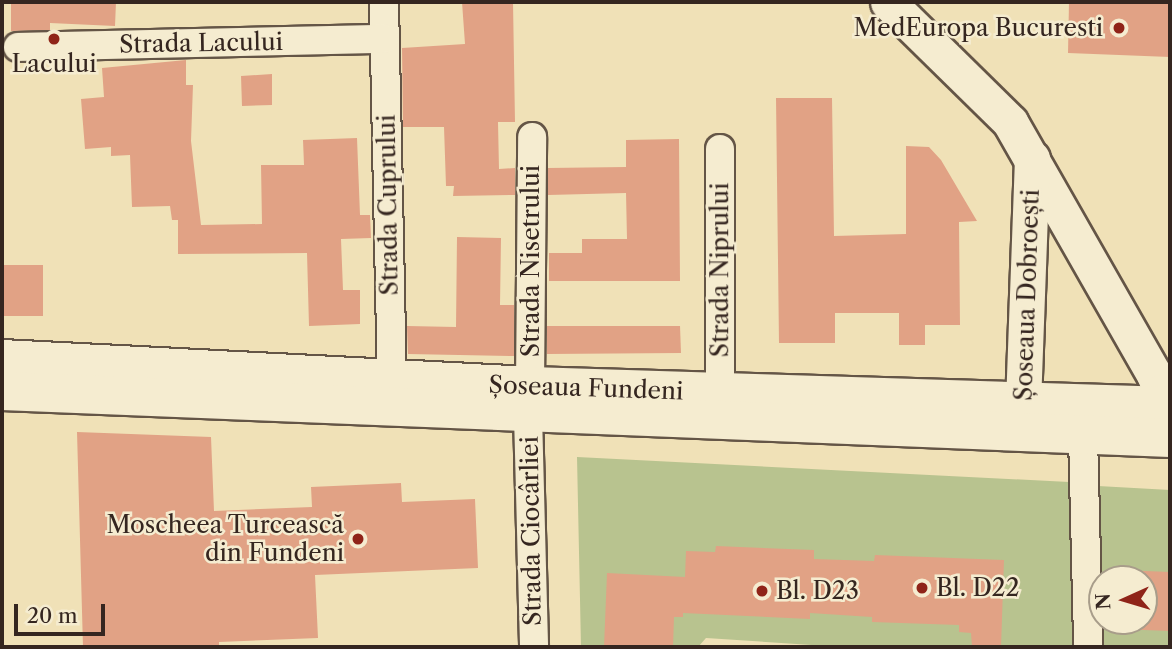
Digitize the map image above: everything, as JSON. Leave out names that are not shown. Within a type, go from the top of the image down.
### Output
[{"type":"main road","name":"Șoseaua Fundeni","points":[[2,359],[392,394],[1166,422]]},
{"type":"main road","name":"Șoseaua Fundeni","points":[[2,391],[392,394]]},
{"type":"main road","name":"Șoseaua Fundeni","points":[[529,401],[720,392],[1022,416],[1083,435],[1166,422]]},
{"type":"street","name":"Strada Cuprului","points":[[384,2],[392,394]]},
{"type":"street","name":"Șoseaua Dobroești","points":[[888,2],[994,102],[1032,158],[1143,353],[1166,422]]},
{"type":"street","name":"Strada Lacului","points":[[18,47],[384,39]]},
{"type":"street","name":"Strada Nisetrului","points":[[529,401],[532,137]]},
{"type":"street","name":"Strada Niprului","points":[[720,149],[720,392]]},
{"type":"street","name":"Șoseaua Dobroești","points":[[1022,416],[1032,158]]},
{"type":"street","name":"Strada Ciocârliei","points":[[529,401],[534,647]]},
{"type":"street","points":[[1083,435],[1088,647]]},
{"type":"green space","points":[[577,457],[1069,482],[1073,647],[842,647],[706,638],[698,647],[581,647]]},
{"type":"green space","points":[[1098,486],[1170,490],[1170,647],[1104,647],[1104,635],[1158,635],[1158,565],[1101,565]]},
{"type":"building","points":[[11,2],[116,2],[115,26],[50,23],[50,30],[11,31]]},
{"type":"building","points":[[462,2],[513,2],[515,122],[498,122],[499,169],[515,168],[515,195],[453,196],[454,186],[446,186],[444,127],[403,127],[402,48],[465,44]]},
{"type":"building","name":"MedEuropa Bucuresti","points":[[1069,2],[1170,2],[1170,57],[1068,53]]},
{"type":"building","points":[[186,60],[186,85],[193,85],[191,141],[201,225],[262,224],[261,165],[304,165],[303,140],[357,138],[360,215],[370,215],[371,238],[341,239],[343,290],[360,290],[360,324],[309,326],[307,253],[178,254],[178,220],[172,220],[170,206],[132,207],[130,155],[111,156],[111,147],[85,149],[81,99],[104,97],[102,68]]},
{"type":"building","points":[[272,74],[272,105],[242,106],[241,76]]},
{"type":"building","points":[[776,98],[832,98],[834,236],[906,234],[906,146],[929,147],[941,160],[977,221],[959,222],[960,325],[925,325],[925,345],[899,345],[899,313],[835,313],[835,343],[779,343]]},
{"type":"building","points":[[679,139],[680,281],[549,281],[549,253],[582,253],[582,239],[627,239],[626,193],[548,195],[548,168],[626,167],[626,140]]},
{"type":"building","points":[[457,237],[501,238],[500,305],[514,305],[514,356],[408,354],[407,326],[456,327]]},
{"type":"building","points":[[2,265],[43,265],[43,316],[2,316]]},
{"type":"building","points":[[547,326],[680,326],[681,353],[547,354]]},
{"type":"building","points":[[77,432],[211,437],[214,511],[312,507],[311,487],[401,483],[402,502],[475,499],[478,568],[315,575],[318,638],[219,642],[219,647],[83,647]]},
{"type":"building","points":[[716,546],[814,550],[814,559],[874,561],[875,555],[1004,560],[1001,647],[972,647],[971,633],[959,632],[959,625],[872,622],[872,617],[810,613],[810,619],[683,613],[683,617],[674,617],[673,647],[604,647],[607,573],[685,577],[686,551],[715,552]]},
{"type":"building","points":[[1158,572],[1170,572],[1170,631],[1158,631]]},
{"type":"place","name":"MedEuropa Bucuresti","points":[[1119,28]]},
{"type":"place","name":"Lacului","points":[[54,39]]},
{"type":"place","name":"Moscheea Turcească din Fundeni","points":[[358,539]]},
{"type":"place","name":"Bl. D22","points":[[922,588]]},
{"type":"place","name":"Bl. D23","points":[[762,591]]}]
